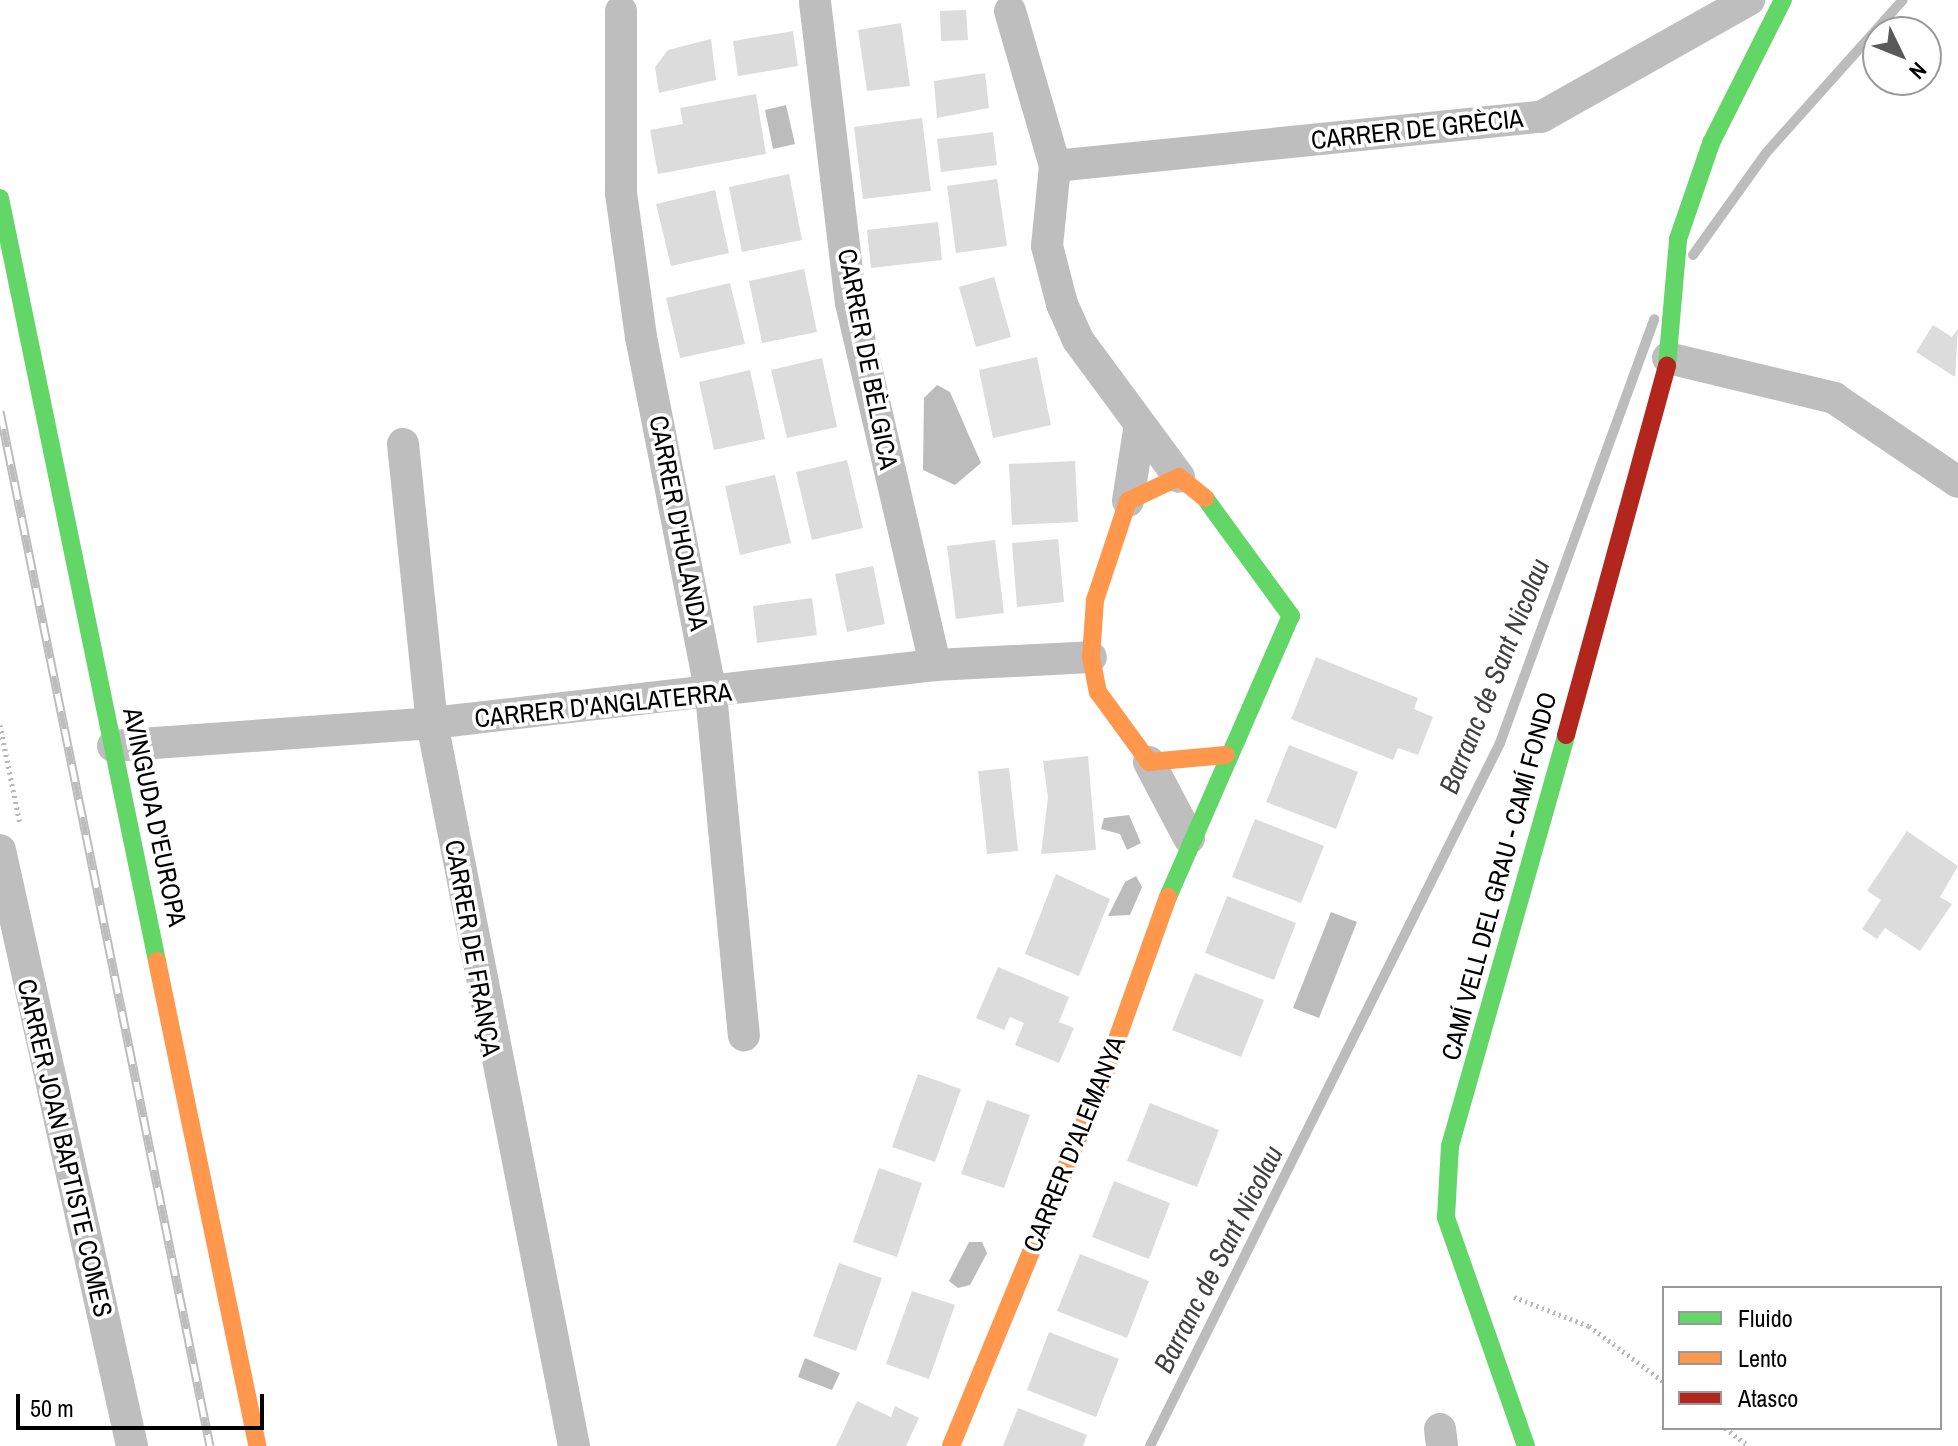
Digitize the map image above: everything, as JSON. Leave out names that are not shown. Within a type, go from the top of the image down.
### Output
[{"type":"street","name":"CARRER DE GRÈCIA","points":[[1055,166],[1541,117],[1749,0]]},
{"type":"street","name":"CAMÍ VELL DEL GRAU - CAMÍ FONDO","points":[[1526,1446],[1446,1217],[1450,1146],[1668,358],[1678,239],[1711,143],[1783,0]]},
{"type":"street","name":"CARRER DE BÈLGICA","points":[[815,2],[851,303],[935,665]]},
{"type":"street","name":"CARRER D'HOLANDA","points":[[621,11],[621,193],[641,337],[711,694],[744,1035]]},
{"type":"street","points":[[1010,11],[1055,166],[1047,246],[1062,304],[1139,430],[1179,477],[1203,495],[1291,616],[1226,755],[1149,762]]},
{"type":"street","name":"AVINGUDA D'EUROPA","points":[[0,198],[257,1446]]},
{"type":"street","points":[[1668,358],[1834,398],[1958,482]]},
{"type":"street","points":[[1139,430],[1128,501],[1095,600],[1091,657],[1098,692],[1149,762],[1189,838]]},
{"type":"street","name":"CARRER DE FRANÇA","points":[[403,444],[432,723],[574,1446]]},
{"type":"street","points":[[1128,501],[1179,477]]},
{"type":"street","name":"CARRER D'ANGLATERRA","points":[[113,746],[432,723],[711,694],[935,665],[1091,657]]},
{"type":"street","name":"CARRER D'ALEMANYA","points":[[951,1446],[1106,1070],[1189,838],[1226,755]]},
{"type":"street","name":"CARRER JOAN BAPTISTE COMES","points":[[0,850],[12,966],[132,1446]]},
{"type":"path","points":[[1468,1280],[1589,1326],[1662,1381]]},
{"type":"path","points":[[1728,1430],[1749,1446]]},
{"type":"shaded area","points":[[786,105],[795,144],[773,149],[765,110]]},
{"type":"shaded area","points":[[937,385],[950,392],[981,463],[955,485],[923,470],[924,398]]},
{"type":"shaded area","points":[[1129,815],[1141,843],[1127,850],[1120,834],[1101,829],[1104,818]]},
{"type":"shaded area","points":[[1136,876],[1142,887],[1130,915],[1108,916],[1125,882]]},
{"type":"shaded area","points":[[1331,912],[1357,922],[1319,1018],[1293,1008]]},
{"type":"shaded area","points":[[969,1242],[982,1242],[987,1253],[970,1285],[958,1288],[949,1281]]},
{"type":"shaded area","points":[[805,1358],[840,1373],[832,1390],[798,1377]]},
{"type":"building","points":[[966,10],[968,40],[941,41],[940,11]]},
{"type":"building","points":[[901,23],[910,86],[867,91],[858,30]]},
{"type":"building","points":[[793,31],[798,66],[738,76],[733,41]]},
{"type":"building","points":[[711,39],[716,80],[659,93],[655,67],[668,50]]},
{"type":"building","points":[[985,73],[989,108],[937,118],[934,81]]},
{"type":"building","points":[[756,94],[766,154],[658,174],[650,130],[683,124],[680,108]]},
{"type":"building","points":[[922,118],[931,191],[863,199],[854,127]]},
{"type":"building","points":[[993,132],[997,165],[941,172],[937,139]]},
{"type":"building","points":[[789,174],[802,240],[742,252],[729,187]]},
{"type":"building","points":[[997,179],[1007,246],[956,253],[947,186]]},
{"type":"building","points":[[715,190],[729,253],[671,266],[656,204]]},
{"type":"building","points":[[938,222],[942,260],[871,268],[867,230]]},
{"type":"building","points":[[804,269],[817,332],[762,343],[749,281]]},
{"type":"building","points":[[994,277],[1011,337],[976,347],[959,287]]},
{"type":"building","points":[[730,283],[745,344],[680,358],[666,298]]},
{"type":"building","points":[[1933,325],[1952,337],[1958,329],[1955,377],[1916,352]]},
{"type":"building","points":[[1037,357],[1051,425],[993,438],[979,370]]},
{"type":"building","points":[[822,358],[837,427],[787,438],[771,370]]},
{"type":"building","points":[[750,370],[765,439],[714,450],[699,382]]},
{"type":"building","points":[[847,460],[863,528],[812,540],[796,472]]},
{"type":"building","points":[[1075,461],[1078,522],[1012,525],[1009,464]]},
{"type":"building","points":[[775,475],[791,543],[740,555],[725,486]]},
{"type":"building","points":[[1058,539],[1064,602],[1017,607],[1012,543]]},
{"type":"building","points":[[995,540],[1004,613],[956,619],[947,546]]},
{"type":"building","points":[[873,566],[885,624],[847,632],[835,574]]},
{"type":"building","points":[[812,598],[817,635],[757,643],[753,606]]},
{"type":"building","points":[[1316,657],[1418,698],[1414,709],[1433,717],[1418,755],[1398,748],[1393,760],[1291,719]]},
{"type":"building","points":[[1289,745],[1358,772],[1336,829],[1266,802]]},
{"type":"building","points":[[1088,756],[1096,850],[1041,854],[1048,797],[1043,761]]},
{"type":"building","points":[[1009,768],[1018,851],[987,854],[978,771]]},
{"type":"building","points":[[1255,819],[1324,846],[1301,903],[1232,877]]},
{"type":"building","points":[[1907,831],[1958,866],[1940,897],[1952,904],[1920,951],[1885,928],[1877,939],[1862,929],[1881,900],[1867,891]]},
{"type":"building","points":[[1056,874],[1110,899],[1079,976],[1025,954]]},
{"type":"building","points":[[1227,896],[1296,923],[1274,980],[1205,953]]},
{"type":"building","points":[[998,967],[1069,997],[1059,1022],[1074,1028],[1059,1063],[1015,1045],[1024,1023],[1010,1017],[1004,1030],[976,1018]]},
{"type":"building","points":[[1195,973],[1264,1000],[1241,1057],[1172,1030]]},
{"type":"building","points":[[918,1074],[961,1089],[935,1162],[892,1147]]},
{"type":"building","points":[[987,1100],[1030,1115],[1004,1188],[961,1174]]},
{"type":"building","points":[[1150,1103],[1219,1130],[1197,1187],[1127,1161]]},
{"type":"building","points":[[879,1168],[922,1183],[897,1257],[853,1242]]},
{"type":"building","points":[[1114,1181],[1170,1203],[1149,1259],[1092,1237]]},
{"type":"building","points":[[1080,1254],[1149,1281],[1127,1338],[1057,1311]]},
{"type":"building","points":[[839,1263],[882,1278],[856,1351],[813,1336]]},
{"type":"building","points":[[912,1291],[955,1305],[929,1379],[886,1364]]},
{"type":"building","points":[[1049,1332],[1119,1359],[1096,1417],[1027,1390]]},
{"type":"building","points":[[857,1401],[891,1417],[895,1406],[919,1418],[906,1446],[836,1446]]},
{"type":"building","points":[[1018,1408],[1087,1435],[1083,1446],[1003,1446]]},
{"type":"waterway","name":"Barranc de Sant Nicolau","points":[[1693,255],[1766,153],[1903,0]]},
{"type":"waterway","name":"Barranc de Sant Nicolau","points":[[1150,1446],[1500,743],[1654,319]]},
{"type":"railway","points":[[0,411],[210,1446]]},
{"type":"traffic: fast","points":[[1667,366],[1678,239],[1711,143],[1783,0]]},
{"type":"traffic: fast","points":[[0,198],[157,961]]},
{"type":"traffic: fast","points":[[1168,897],[1291,616],[1205,498]]},
{"type":"traffic: fast","points":[[1526,1446],[1446,1217],[1450,1146],[1566,735]]},
{"type":"traffic: slow","points":[[1205,498],[1179,477],[1128,501],[1095,600],[1091,657],[1098,692],[1149,762],[1226,755]]},
{"type":"traffic: slow","points":[[951,1446],[1106,1070],[1168,897]]},
{"type":"traffic: slow","points":[[157,961],[257,1446]]},
{"type":"traffic: jam","points":[[1566,735],[1667,366]]}]
